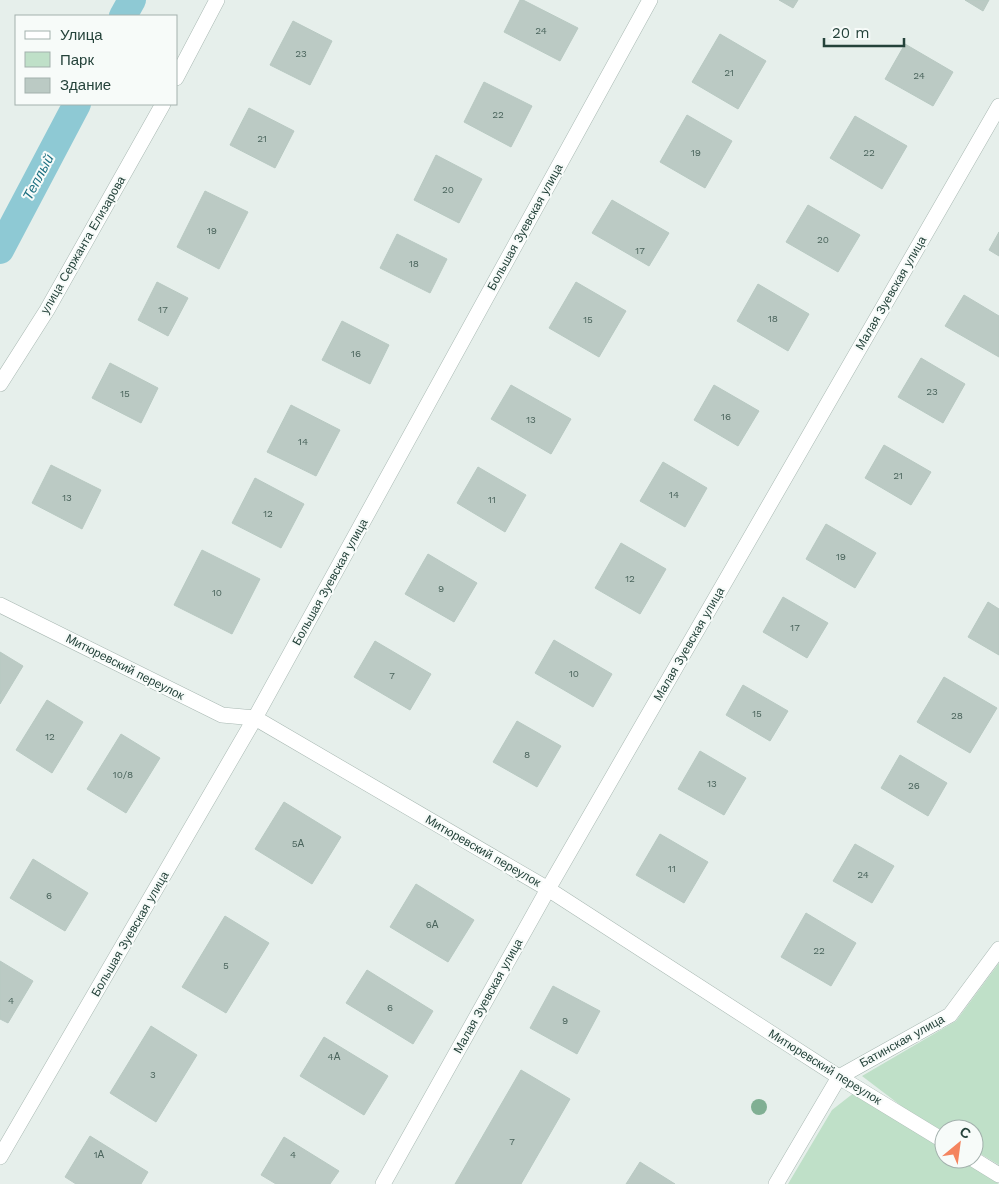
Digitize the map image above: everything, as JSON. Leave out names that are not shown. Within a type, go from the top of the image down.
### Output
[{"type":"street","points":[[178,74],[217,0]]},
{"type":"street","name":"Большая Зуевская улица","points":[[0,1157],[255,718],[650,0]]},
{"type":"street","name":"улица Сержанта Елизарова","points":[[0,384],[52,302],[162,105]]},
{"type":"street","name":"Малая Зуевская улица","points":[[383,1184],[548,889],[999,106]]},
{"type":"street","name":"Митюревский переулок","points":[[0,605],[222,715],[255,718],[548,889],[839,1077],[934,1135]]},
{"type":"street","name":"Батинская улица","points":[[839,1077],[950,1015],[999,949]]},
{"type":"street","points":[[776,1184],[839,1077]]},
{"type":"street","points":[[984,1166],[999,1175]]},
{"type":"green space","points":[[999,963],[999,1165],[984,1156],[984,1119],[934,1119],[934,1126],[904,1108],[862,1076],[956,1021]]},
{"type":"green space","points":[[855,1092],[934,1143],[934,1169],[976,1169],[999,1184],[788,1184],[832,1110]]},
{"type":"building","points":[[520,0],[578,28],[560,61],[504,32]]},
{"type":"building","points":[[779,0],[798,0],[793,8]]},
{"type":"building","points":[[965,0],[989,0],[983,11]]},
{"type":"building","points":[[293,21],[332,41],[310,85],[270,65]]},
{"type":"building","points":[[720,34],[766,61],[738,109],[692,82]]},
{"type":"building","points":[[905,44],[953,72],[933,106],[885,79]]},
{"type":"building","points":[[484,82],[532,106],[511,147],[464,122]]},
{"type":"building","points":[[249,108],[294,131],[275,168],[230,145]]},
{"type":"building","points":[[687,115],[732,141],[705,188],[660,162]]},
{"type":"building","points":[[855,116],[907,146],[882,189],[830,158]]},
{"type":"building","points":[[436,155],[482,179],[459,223],[414,200]]},
{"type":"building","points":[[205,191],[248,212],[219,269],[177,247]]},
{"type":"building","points":[[612,200],[669,233],[649,266],[592,233]]},
{"type":"building","points":[[808,205],[860,235],[838,272],[786,242]]},
{"type":"building","points":[[999,232],[999,256],[989,250]]},
{"type":"building","points":[[397,234],[447,259],[430,293],[380,268]]},
{"type":"building","points":[[157,282],[188,298],[168,336],[138,320]]},
{"type":"building","points":[[576,282],[626,311],[599,357],[549,328]]},
{"type":"building","points":[[758,284],[809,314],[788,351],[737,321]]},
{"type":"building","points":[[964,295],[999,316],[999,357],[945,326]]},
{"type":"building","points":[[342,321],[389,345],[370,384],[322,360]]},
{"type":"building","points":[[921,358],[965,384],[943,423],[898,397]]},
{"type":"building","points":[[110,363],[158,388],[141,423],[92,398]]},
{"type":"building","points":[[511,385],[571,419],[551,454],[491,419]]},
{"type":"building","points":[[714,385],[759,411],[738,446],[694,420]]},
{"type":"building","points":[[291,405],[340,430],[316,476],[267,452]]},
{"type":"building","points":[[884,445],[931,472],[911,505],[865,478]]},
{"type":"building","points":[[663,462],[707,488],[685,527],[640,501]]},
{"type":"building","points":[[51,465],[101,490],[82,529],[32,503]]},
{"type":"building","points":[[478,467],[526,495],[505,532],[457,503]]},
{"type":"building","points":[[255,478],[304,504],[281,548],[232,523]]},
{"type":"building","points":[[826,524],[876,553],[855,588],[806,559]]},
{"type":"building","points":[[621,543],[666,569],[640,614],[595,588]]},
{"type":"building","points":[[202,550],[260,579],[232,634],[174,605]]},
{"type":"building","points":[[428,554],[477,583],[454,622],[405,594]]},
{"type":"building","points":[[783,597],[828,623],[807,658],[763,632]]},
{"type":"building","points":[[988,602],[999,609],[999,655],[968,637]]},
{"type":"building","points":[[554,640],[612,674],[593,707],[535,673]]},
{"type":"building","points":[[375,641],[431,674],[410,710],[354,677]]},
{"type":"building","points":[[0,652],[23,666],[0,704]]},
{"type":"building","points":[[944,677],[997,708],[970,753],[917,722]]},
{"type":"building","points":[[743,685],[788,711],[770,741],[726,715]]},
{"type":"building","points":[[47,700],[83,722],[52,773],[16,750]]},
{"type":"building","points":[[517,721],[561,746],[537,787],[493,762]]},
{"type":"building","points":[[121,734],[160,758],[126,813],[87,789]]},
{"type":"building","points":[[700,751],[746,778],[724,815],[678,789]]},
{"type":"building","points":[[900,755],[947,783],[928,816],[881,788]]},
{"type":"building","points":[[284,802],[341,837],[312,884],[255,849]]},
{"type":"building","points":[[660,834],[708,862],[684,903],[636,875]]},
{"type":"building","points":[[855,844],[894,866],[872,903],[833,881]]},
{"type":"building","points":[[33,859],[88,893],[65,931],[10,898]]},
{"type":"building","points":[[416,884],[474,920],[448,962],[390,927]]},
{"type":"building","points":[[806,913],[856,943],[831,986],[781,957]]},
{"type":"building","points":[[225,916],[269,943],[226,1013],[182,987]]},
{"type":"building","points":[[0,961],[33,981],[8,1023],[0,1019]]},
{"type":"building","points":[[367,970],[433,1011],[413,1044],[346,1003]]},
{"type":"building","points":[[553,986],[600,1011],[577,1054],[530,1028]]},
{"type":"building","points":[[151,1026],[197,1055],[156,1122],[110,1093]]},
{"type":"building","points":[[324,1037],[388,1076],[364,1115],[300,1076]]},
{"type":"building","points":[[521,1070],[570,1099],[521,1184],[455,1184]]},
{"type":"building","points":[[90,1136],[148,1172],[141,1184],[76,1184],[65,1177]]},
{"type":"building","points":[[284,1137],[339,1171],[330,1184],[276,1184],[261,1175]]},
{"type":"building","points":[[640,1162],[675,1184],[626,1184]]},
{"type":"waterway","name":"Теплый","points":[[124,15],[132,0]]},
{"type":"waterway","name":"Теплый","points":[[0,250],[76,105]]}]
